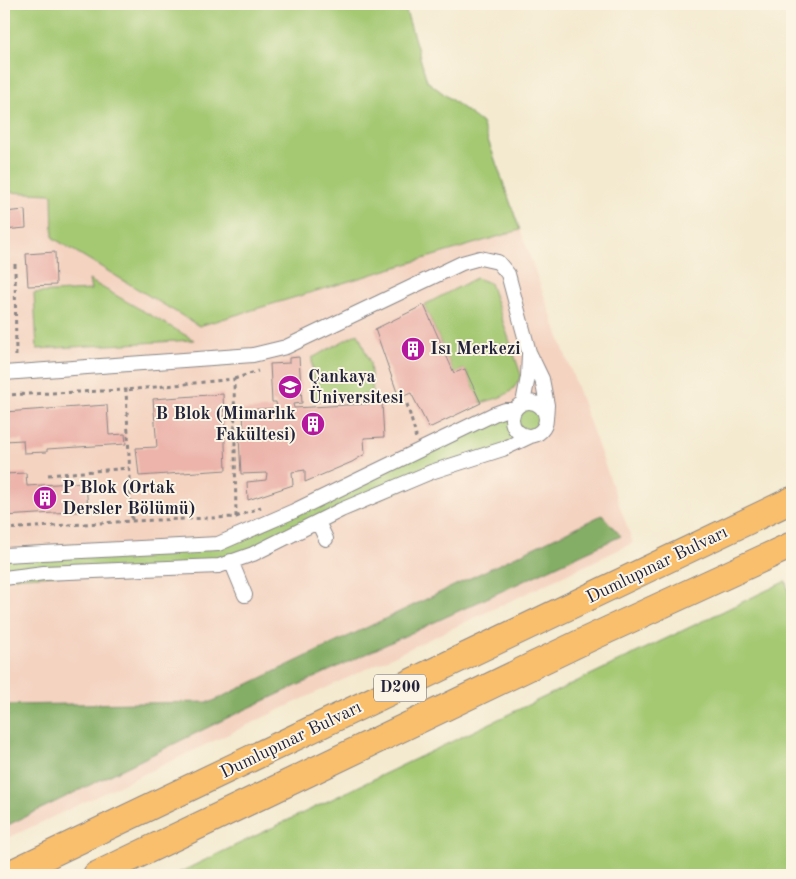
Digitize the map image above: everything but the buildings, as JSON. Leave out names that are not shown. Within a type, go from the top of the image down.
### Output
[{"type":"highway","name":"Dumlupınar Bulvarı","points":[[7,875],[792,500]]},
{"type":"highway","name":"Dumlupınar Bulvarı","points":[[96,875],[577,644],[792,545]]},
{"type":"street","points":[[4,373],[252,356],[286,347],[462,263],[480,258],[498,262],[508,274],[529,352],[542,379],[547,405],[546,420],[542,429],[534,436],[503,449],[431,472],[318,522],[253,554],[219,566],[38,578],[4,578]]},
{"type":"street","points":[[529,352],[528,377],[519,407],[512,421],[517,431],[528,436],[534,436]]},
{"type":"street","points":[[4,555],[218,544],[294,511],[494,414],[529,402],[543,409],[546,420]]},
{"type":"street","points":[[318,522],[326,539]]},
{"type":"street","points":[[231,561],[245,595]]},
{"type":"path","points":[[15,264],[16,357]]},
{"type":"path","points":[[4,395],[126,390],[234,379],[265,368]]},
{"type":"path","points":[[234,379],[236,517]]},
{"type":"path","points":[[126,390],[132,521]]},
{"type":"path","points":[[407,404],[416,436]]},
{"type":"path","points":[[408,441],[424,433]]},
{"type":"path","points":[[48,475],[129,468]]},
{"type":"path","points":[[4,529],[236,517],[262,507]]},
{"type":"shaded area","name":"Çankaya Üniversitesi","points":[[4,4],[404,4],[427,81],[482,123],[633,543],[4,840]]},
{"type":"green space","points":[[4,4],[404,4],[427,81],[482,123],[520,230],[199,326],[53,238],[52,194],[4,192]]},
{"type":"green space","points":[[476,278],[490,283],[521,375],[518,382],[506,395],[481,403],[465,369],[454,373],[424,305]]},
{"type":"green space","points":[[89,280],[194,340],[37,349],[34,293],[91,290]]},
{"type":"green space","points":[[358,333],[370,363],[373,394],[314,401],[312,358]]},
{"type":"green space","points":[[529,402],[540,407],[543,413],[545,425],[538,433],[219,566],[4,578],[4,555],[218,544]]},
{"type":"green space","points":[[602,515],[621,536],[227,718],[4,827],[4,705],[211,702]]},
{"type":"green space","points":[[786,581],[792,611],[792,875],[174,875]]},
{"type":"place","name":"Isı Merkezi","points":[[413,349]]},
{"type":"place","name":"Çankaya Üniversitesi","points":[[290,387]]},
{"type":"place","name":"B Blok (Mimarlık Fakültesi)","points":[[313,424]]},
{"type":"place","name":"P Blok (Ortak Dersler Bölümü)","points":[[45,498]]}]
